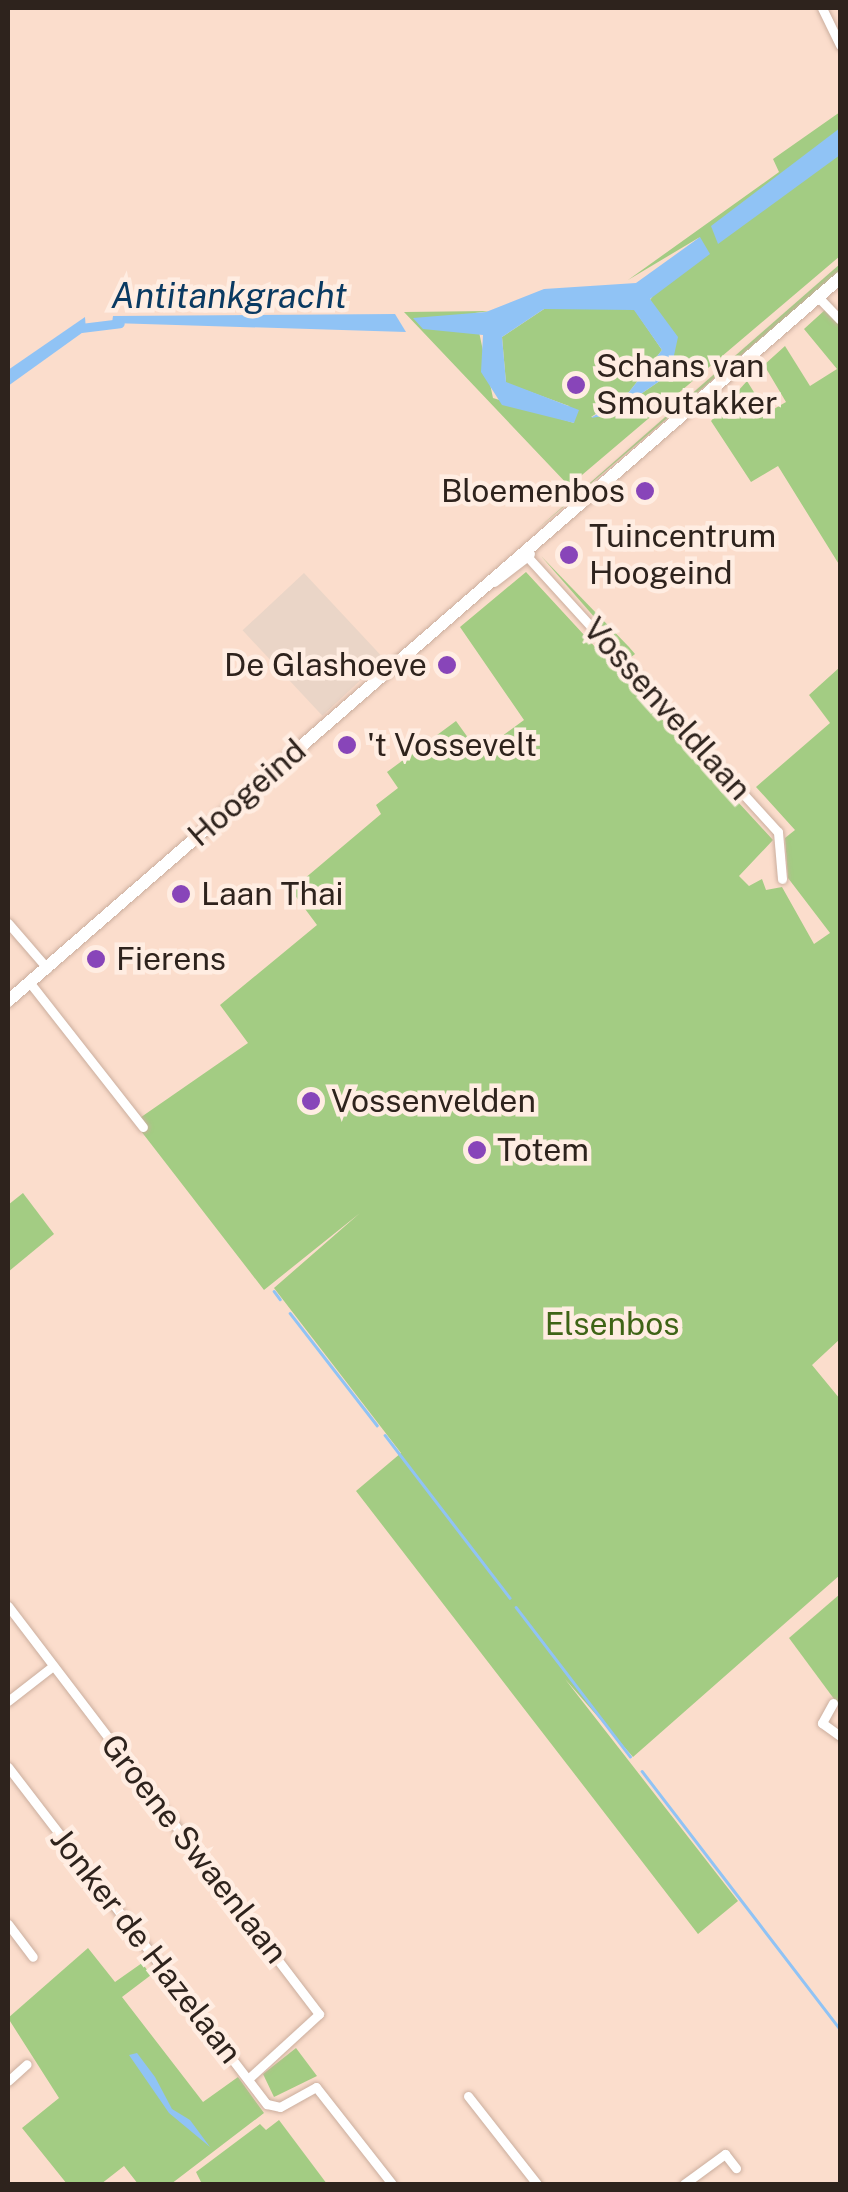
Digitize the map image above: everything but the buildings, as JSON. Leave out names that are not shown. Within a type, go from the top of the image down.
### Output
[{"type":"main road","name":"Hoogeind","points":[[8,1001],[840,278]]},
{"type":"street","points":[[822,8],[840,46]]},
{"type":"street","points":[[819,298],[840,320]]},
{"type":"street","name":"Vossenveldlaan","points":[[524,553],[778,832],[782,879]]},
{"type":"street","points":[[8,924],[47,968]]},
{"type":"street","points":[[30,983],[143,1127]]},
{"type":"street","name":"Groene Swaenlaan","points":[[8,1606],[319,2014],[248,2079]]},
{"type":"street","points":[[8,1701],[53,1666]]},
{"type":"street","points":[[833,1704],[822,1723],[840,1736]]},
{"type":"street","name":"Jonker de Hazelaan","points":[[8,1766],[248,2079]]},
{"type":"street","points":[[8,1924],[32,1957]]},
{"type":"street","points":[[9,2076],[27,2064]]},
{"type":"street","points":[[248,2079],[274,2107],[316,2087],[392,2184]]},
{"type":"street","points":[[468,2096],[537,2184]]},
{"type":"street","points":[[684,2184],[724,2154],[736,2168]]},
{"type":"shaded area","points":[[304,573],[384,659],[322,716],[243,630]]},
{"type":"green space","points":[[840,112],[840,256],[569,486],[404,312],[490,311],[475,313],[493,398],[574,423],[569,406],[506,383],[502,337],[544,309],[634,309],[662,350],[629,392],[591,417],[610,415],[670,374],[650,300],[700,237],[628,280],[779,172],[773,159]]},
{"type":"green space","points":[[840,264],[840,271],[535,531]]},
{"type":"green space","points":[[826,309],[840,323],[840,566],[778,466],[751,482],[711,421],[747,381],[767,413],[786,402],[764,365],[785,346],[810,386],[837,369],[804,329]]},
{"type":"green space","points":[[541,556],[629,647],[635,654],[630,658]]},
{"type":"green space","name":"Elsenbos","points":[[526,572],[773,840],[739,876],[749,886],[762,879],[766,890],[782,887],[814,944],[830,933],[788,878],[785,838],[795,830],[756,787],[830,723],[809,695],[840,667],[840,1339],[812,1365],[840,1399],[840,1575],[633,1757],[565,1679],[738,1901],[698,1934],[356,1491],[401,1453],[274,1288],[360,1213],[264,1290],[134,1122],[248,1043],[220,1005],[317,925],[291,890],[381,814],[376,805],[398,788],[387,772],[456,721],[479,753],[524,720],[460,627]]},
{"type":"green space","points":[[23,1193],[54,1234],[8,1272],[8,1205]]},
{"type":"green space","points":[[840,1594],[840,1707],[789,1638]]},
{"type":"green space","points":[[88,1948],[115,1982],[142,1963],[151,1975],[122,1997],[203,2102],[238,2077],[264,2113],[171,2184],[138,2184],[124,2166],[101,2184],[67,2184],[22,2128],[59,2098],[8,2018]]},
{"type":"green space","points":[[296,2048],[317,2076],[274,2097],[263,2074]]},
{"type":"green space","points":[[279,2120],[327,2184],[202,2184],[196,2172],[260,2124],[266,2130]]},
{"type":"water","points":[[840,128],[840,155],[718,244],[711,226]]},
{"type":"water","points":[[700,237],[710,254],[650,299],[678,337],[670,374],[610,415],[591,418],[629,392],[662,350],[634,310],[544,309],[502,337],[506,382],[579,410],[574,423],[502,405],[481,372],[483,335],[423,329],[413,318],[486,312],[544,289],[636,283]]},
{"type":"water","points":[[395,314],[406,332],[112,323],[113,316]]},
{"type":"water","points":[[85,317],[86,330],[8,386],[8,370]]},
{"type":"water","points":[[137,2053],[172,2109],[190,2120],[210,2147],[169,2113],[129,2055]]},
{"type":"waterway","name":"Antitankgracht","points":[[81,328],[120,323]]},
{"type":"waterway","points":[[274,1291],[280,1299]]},
{"type":"waterway","points":[[290,1313],[377,1425]]},
{"type":"waterway","points":[[385,1435],[510,1598]]},
{"type":"waterway","points":[[516,1607],[630,1756]]},
{"type":"waterway","points":[[642,1771],[840,2029]]},
{"type":"place","name":"Schans van Smoutakker","points":[[576,385]]},
{"type":"place","name":"Bloemenbos","points":[[645,491]]},
{"type":"place","name":"Tuincentrum Hoogeind","points":[[569,555]]},
{"type":"place","name":"De Glashoeve","points":[[447,665]]},
{"type":"place","name":"'t Vossevelt","points":[[347,745]]},
{"type":"place","name":"Laan Thai","points":[[181,894]]},
{"type":"place","name":"Fierens","points":[[96,959]]},
{"type":"place","name":"Vossenvelden","points":[[311,1101]]},
{"type":"place","name":"Totem","points":[[477,1150]]}]
